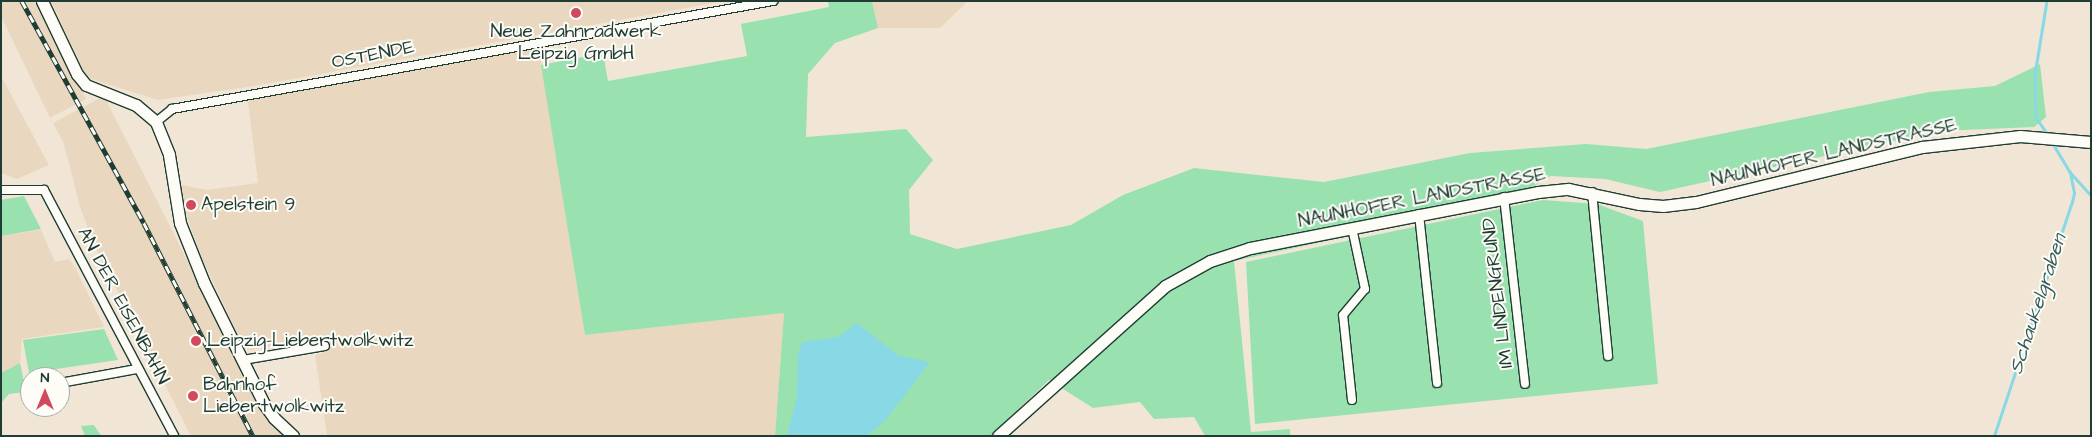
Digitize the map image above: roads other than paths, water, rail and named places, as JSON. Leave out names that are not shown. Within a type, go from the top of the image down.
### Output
[{"type":"street","points":[[42,1],[77,74],[86,85],[131,102],[156,122],[168,150],[180,223],[204,283],[274,418],[294,436]]},
{"type":"street","name":"OSTENDE","points":[[156,122],[171,109],[773,1]]},
{"type":"street","name":"NAUNHOFER LANDSTRASSE","points":[[998,436],[1164,286],[1210,261],[1230,254],[1504,197],[1568,189],[1592,192],[1639,204],[1663,206],[1696,202],[1922,147],[1984,139],[2035,137],[2091,142]]},
{"type":"street","name":"AN DER EISENBAHN","points":[[1,190],[44,190],[174,436]]},
{"type":"street","points":[[1592,192],[1608,356]]},
{"type":"street","name":"IM LINDENGRUND","points":[[1504,197],[1525,384]]},
{"type":"street","points":[[1419,214],[1437,383]]},
{"type":"street","points":[[1352,228],[1365,289],[1343,315],[1352,400]]},
{"type":"street","points":[[243,360],[325,346]]},
{"type":"street","points":[[70,381],[137,369]]},
{"type":"water","points":[[857,323],[899,356],[930,362],[884,422],[866,436],[787,436],[797,396],[798,355],[802,342],[838,337]]},
{"type":"waterway","points":[[2047,1],[2035,75],[2036,117],[2048,135]]},
{"type":"waterway","name":"Schaukelgraben","points":[[2052,142],[2070,172],[2091,195]]},
{"type":"waterway","name":"Schaukelgraben","points":[[1994,436],[2072,202],[2074,193],[2070,172]]},
{"type":"railway","points":[[22,1],[144,223],[253,436]]},
{"type":"place","name":"Neue Zahnradwerk Leipzig GmbH","points":[[576,13]]},
{"type":"place","name":"Apelstein 9","points":[[191,205]]},
{"type":"place","name":"Leipzig-Liebertwolkwitz","points":[[196,341]]},
{"type":"place","name":"Bahnhof Liebertwolkwitz","points":[[193,396]]}]
